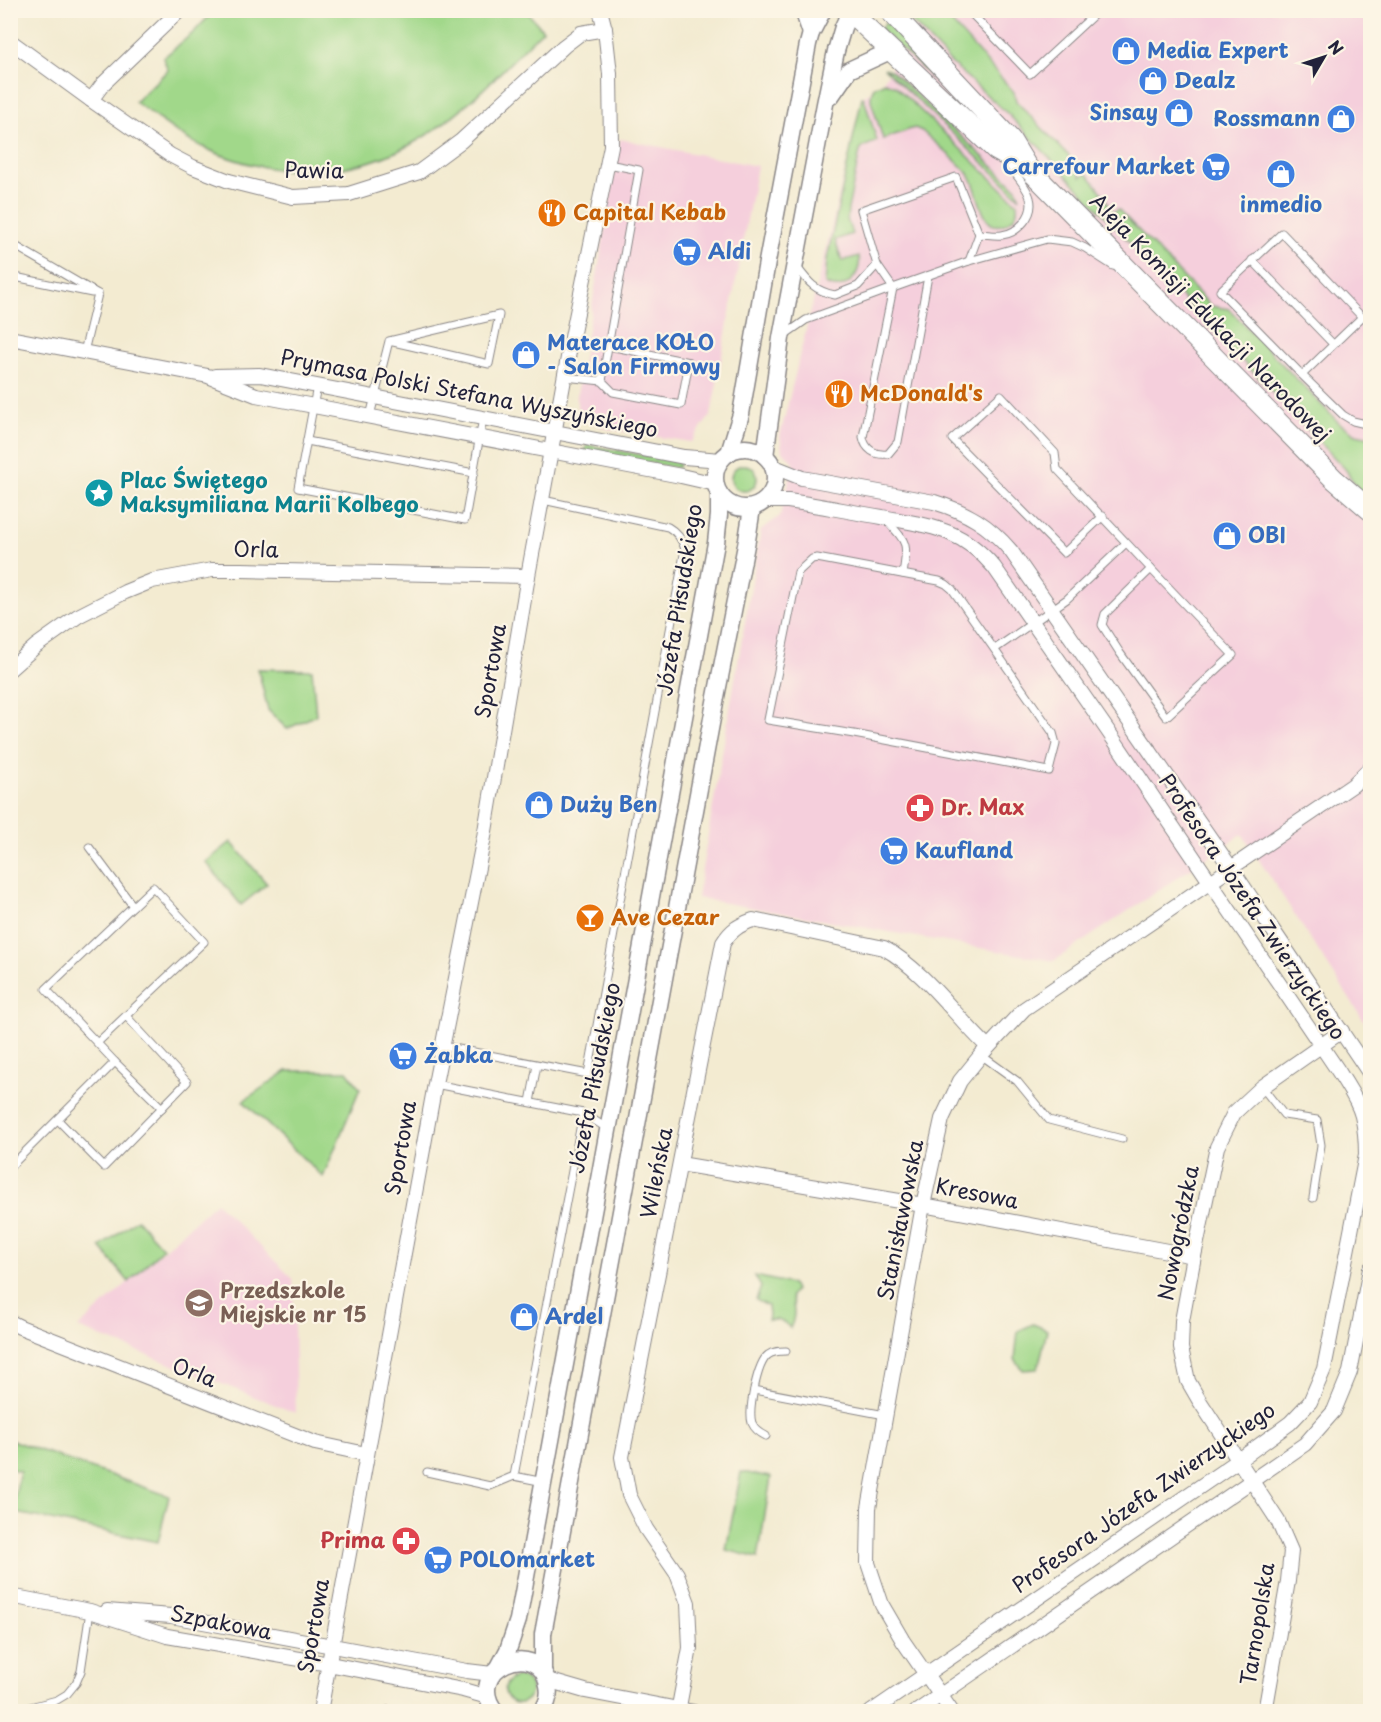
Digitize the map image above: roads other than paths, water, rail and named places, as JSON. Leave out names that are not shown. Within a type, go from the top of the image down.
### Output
[{"type":"main road","name":"Aleja Komisji Edukacji Narodowej","points":[[889,10],[1010,139],[1027,167],[1333,478],[1371,510]]},
{"type":"main road","name":"Aleja Komisji Edukacji Narodowej","points":[[850,11],[996,150],[1027,167]]},
{"type":"main road","name":"Aleja Komisji Edukacji Narodowej","points":[[1333,478],[1371,526]]},
{"type":"street","points":[[91,100],[113,74],[180,10]]},
{"type":"street","points":[[552,452],[611,146],[610,74],[600,10]]},
{"type":"street","points":[[803,10],[811,33]]},
{"type":"street","points":[[758,504],[742,508],[725,501],[718,489],[715,476],[725,457],[741,414],[767,262],[811,33],[823,10]]},
{"type":"street","points":[[541,1712],[548,1699],[549,1689],[545,1676],[543,1634],[747,540],[758,504],[773,489],[774,474],[769,461],[781,338],[836,51],[850,11]]},
{"type":"street","name":"Pawia","points":[[10,41],[91,100],[193,167],[229,181],[293,197],[349,194],[419,172],[461,141],[564,46],[581,33],[604,29]]},
{"type":"street","points":[[825,104],[849,70],[890,51]]},
{"type":"street","name":"Prymasa Polski Stefana Wyszyńskiego","points":[[10,338],[208,376],[256,395],[552,452],[718,489]]},
{"type":"street","name":"Prymasa Polski Stefana Wyszyńskiego","points":[[208,376],[260,375],[684,457],[725,457]]},
{"type":"street","points":[[725,457],[738,450],[747,449],[757,451],[769,461]]},
{"type":"street","name":"Sportowa","points":[[320,1712],[435,1084],[484,837],[528,576],[552,452]]},
{"type":"street","name":"Profesora Józefa Zwierzyckiego","points":[[769,461],[802,478],[934,502],[969,515],[989,529],[1011,551],[1371,1074]]},
{"type":"street","name":"Józefa Piłsudskiego","points":[[493,1707],[487,1689],[495,1670],[508,1650],[518,1620],[633,1003],[716,543],[719,515],[718,489]]},
{"type":"street","name":"Profesora Józefa Zwierzyckiego","points":[[758,504],[798,502],[938,528],[975,547],[994,567],[1108,731],[1354,1098],[1362,1114],[1365,1134],[1366,1155],[1346,1263],[1324,1369],[1310,1402],[1290,1423],[1239,1460],[871,1712]]},
{"type":"street","name":"Orla","points":[[10,669],[36,646],[78,616],[125,592],[152,581],[212,570],[528,576]]},
{"type":"street","name":"Stanisławowska","points":[[952,1712],[903,1641],[882,1605],[868,1563],[869,1508],[923,1205],[942,1119],[960,1081],[984,1051],[1024,1009],[1353,785],[1371,768]]},
{"type":"street","name":"Wileńska","points":[[679,1710],[690,1648],[688,1603],[677,1574],[646,1529],[629,1496],[622,1457],[723,943],[730,932],[741,924],[753,920],[884,948],[902,958],[921,976],[971,1031],[984,1051]]},
{"type":"street","name":"Nowogródzka","points":[[1252,1481],[1188,1381],[1181,1348],[1182,1321],[1194,1256],[1217,1147],[1234,1113],[1262,1087],[1342,1031]]},
{"type":"street","name":"Kresowa","points":[[680,1164],[923,1205],[1194,1256]]},
{"type":"street","points":[[916,1712],[1305,1444],[1334,1411],[1350,1372],[1371,1268],[1346,1263]]},
{"type":"street","name":"Orla","points":[[10,1322],[315,1443],[366,1454]]},
{"type":"street","name":"Tarnopolska","points":[[1252,1481],[1278,1521],[1291,1551],[1288,1581],[1265,1712]]},
{"type":"street","name":"Szpakowa","points":[[10,1596],[90,1611],[171,1616],[467,1671],[495,1670]]},
{"type":"street","name":"Szpakowa","points":[[90,1611],[167,1636],[463,1690],[493,1707]]},
{"type":"street","points":[[495,1670],[507,1662],[526,1661],[535,1665],[545,1676],[585,1691],[694,1712]]},
{"type":"lane","points":[[968,10],[1030,74],[1099,10]]},
{"type":"lane","points":[[979,234],[1004,235],[1014,230],[1029,216],[1031,204],[1029,195],[996,150]]},
{"type":"lane","points":[[602,381],[639,170],[608,164]]},
{"type":"lane","points":[[928,276],[898,442],[892,451],[882,455],[870,450],[865,445],[863,437],[893,288],[877,265],[861,210],[956,177],[979,234],[969,261]]},
{"type":"lane","points":[[1302,375],[1362,317],[1281,233],[1220,291],[1302,375],[1343,415],[1362,424],[1371,425]]},
{"type":"lane","points":[[781,338],[806,320],[969,261],[1047,239],[1071,242],[1084,248],[1144,284]]},
{"type":"lane","points":[[10,250],[12,244],[98,294]]},
{"type":"lane","points":[[1252,260],[1333,344]]},
{"type":"lane","points":[[796,264],[810,284],[835,295],[858,286],[877,265]]},
{"type":"lane","points":[[10,276],[98,294]]},
{"type":"lane","points":[[84,352],[98,294]]},
{"type":"lane","points":[[499,315],[489,364],[389,341],[411,335],[499,315]]},
{"type":"lane","points":[[370,416],[389,341]]},
{"type":"lane","points":[[565,377],[602,381],[614,392],[681,405],[689,362],[609,346]]},
{"type":"lane","points":[[318,386],[298,488],[465,520],[483,418]]},
{"type":"lane","points":[[1103,516],[1064,553],[952,439],[1001,394],[1055,453],[1057,469],[1103,516],[1233,655],[1166,717],[1102,625],[1105,614],[1151,569]]},
{"type":"lane","points":[[307,441],[474,474]]},
{"type":"lane","points":[[443,1046],[588,1074],[685,549],[679,537],[668,528],[543,500]]},
{"type":"lane","points":[[885,518],[906,544],[903,574]]},
{"type":"lane","points":[[995,649],[1067,599],[1126,543]]},
{"type":"lane","points":[[812,559],[903,574],[946,584],[995,649],[1053,733],[1056,744],[1049,771],[768,720],[798,572],[812,559]]},
{"type":"lane","points":[[89,847],[133,906]]},
{"type":"lane","points":[[97,1043],[204,942],[153,887],[46,989],[114,1062],[162,1108]]},
{"type":"lane","points":[[58,1120],[104,1167],[187,1082],[126,1016]]},
{"type":"lane","points":[[984,1051],[1017,1082],[1049,1120],[1122,1139]]},
{"type":"lane","points":[[10,1167],[114,1062]]},
{"type":"lane","points":[[530,1102],[537,1065]]},
{"type":"lane","points":[[435,1084],[583,1113],[608,1129]]},
{"type":"lane","points":[[1262,1087],[1284,1115],[1317,1120],[1321,1145],[1313,1197]]},
{"type":"lane","points":[[514,1476],[583,1113]]},
{"type":"lane","points":[[766,1436],[758,1432],[750,1413],[754,1390],[762,1361],[768,1354],[786,1351]]},
{"type":"lane","points":[[754,1390],[885,1415]]},
{"type":"lane","points":[[427,1472],[490,1486],[514,1476],[544,1482]]},
{"type":"lane","points":[[11,1712],[57,1700],[67,1694],[76,1683],[81,1671],[90,1611]]},
{"type":"place","name":"Media Expert","points":[[1126,51]]},
{"type":"place","name":"Dealz","points":[[1153,81]]},
{"type":"place","name":"Sinsay","points":[[1179,113]]},
{"type":"place","name":"Rossmann","points":[[1341,119]]},
{"type":"place","name":"Carrefour Market","points":[[1216,167]]},
{"type":"place","name":"inmedio","points":[[1281,174]]},
{"type":"place","name":"Capital Kebab","points":[[552,213]]},
{"type":"place","name":"Aldi","points":[[687,252]]},
{"type":"place","name":"Materace KOŁO - Salon Firmowy","points":[[526,355]]},
{"type":"place","name":"McDonald's","points":[[839,394]]},
{"type":"place","name":"Plac Świętego Maksymiliana Marii Kolbego","points":[[99,493]]},
{"type":"place","name":"OBI","points":[[1227,536]]},
{"type":"place","name":"Duży Ben","points":[[539,805]]},
{"type":"place","name":"Dr. Max","points":[[920,808]]},
{"type":"place","name":"Kaufland","points":[[894,851]]},
{"type":"place","name":"Ave Cezar","points":[[590,918]]},
{"type":"place","name":"Żabka","points":[[403,1056]]},
{"type":"place","name":"Przedszkole Miejskie nr 15","points":[[199,1303]]},
{"type":"place","name":"Ardel","points":[[524,1317]]},
{"type":"place","name":"Prima","points":[[406,1541]]},
{"type":"place","name":"POLOmarket","points":[[438,1560]]}]
